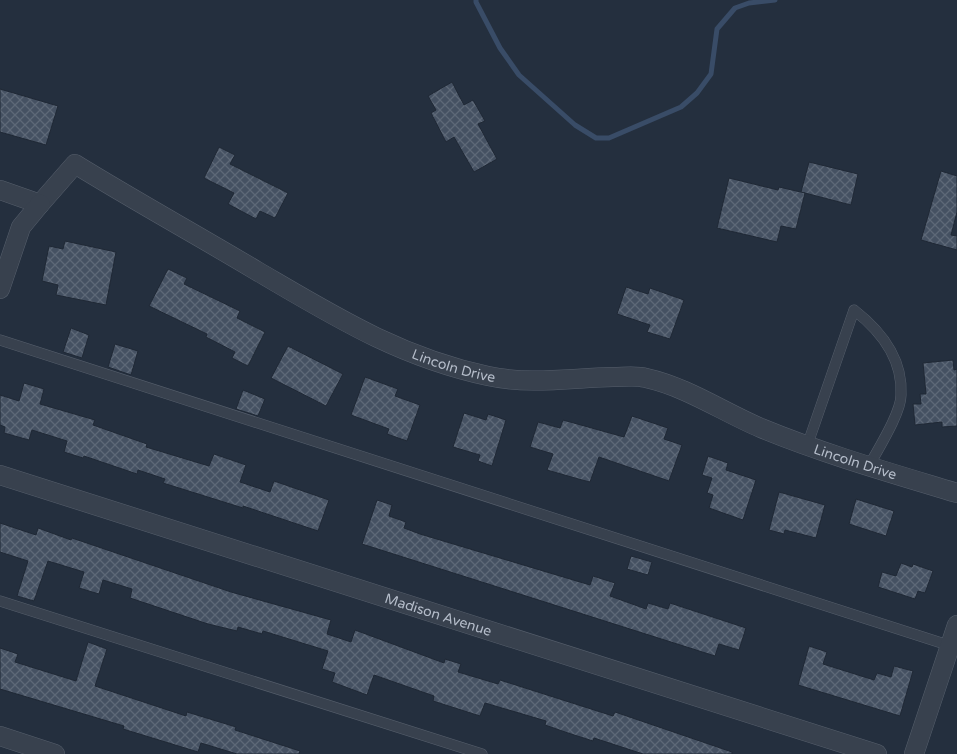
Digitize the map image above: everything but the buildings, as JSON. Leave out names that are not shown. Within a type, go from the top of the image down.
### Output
[{"type":"street","name":"Lincoln Drive","points":[[40,204],[75,164],[310,302],[365,333],[406,352],[448,367],[492,377],[538,381],[644,377],[703,399],[758,427],[807,446],[957,493]]},
{"type":"street","points":[[0,190],[40,204],[21,227],[0,289]]},
{"type":"street","name":"Madison Avenue","points":[[0,475],[877,754]]},
{"type":"street","points":[[914,754],[954,647],[957,625]]},
{"type":"street","points":[[0,736],[55,754]]},
{"type":"lane","points":[[807,446],[854,310],[874,326],[897,360],[902,396],[891,424],[869,466]]},
{"type":"lane","points":[[0,340],[954,647]]},
{"type":"lane","points":[[0,601],[482,754]]},
{"type":"waterway","points":[[476,0],[500,48],[519,75],[575,125],[596,138],[609,138],[681,107],[697,93],[711,74],[717,29],[735,8],[749,3],[775,0]]}]
